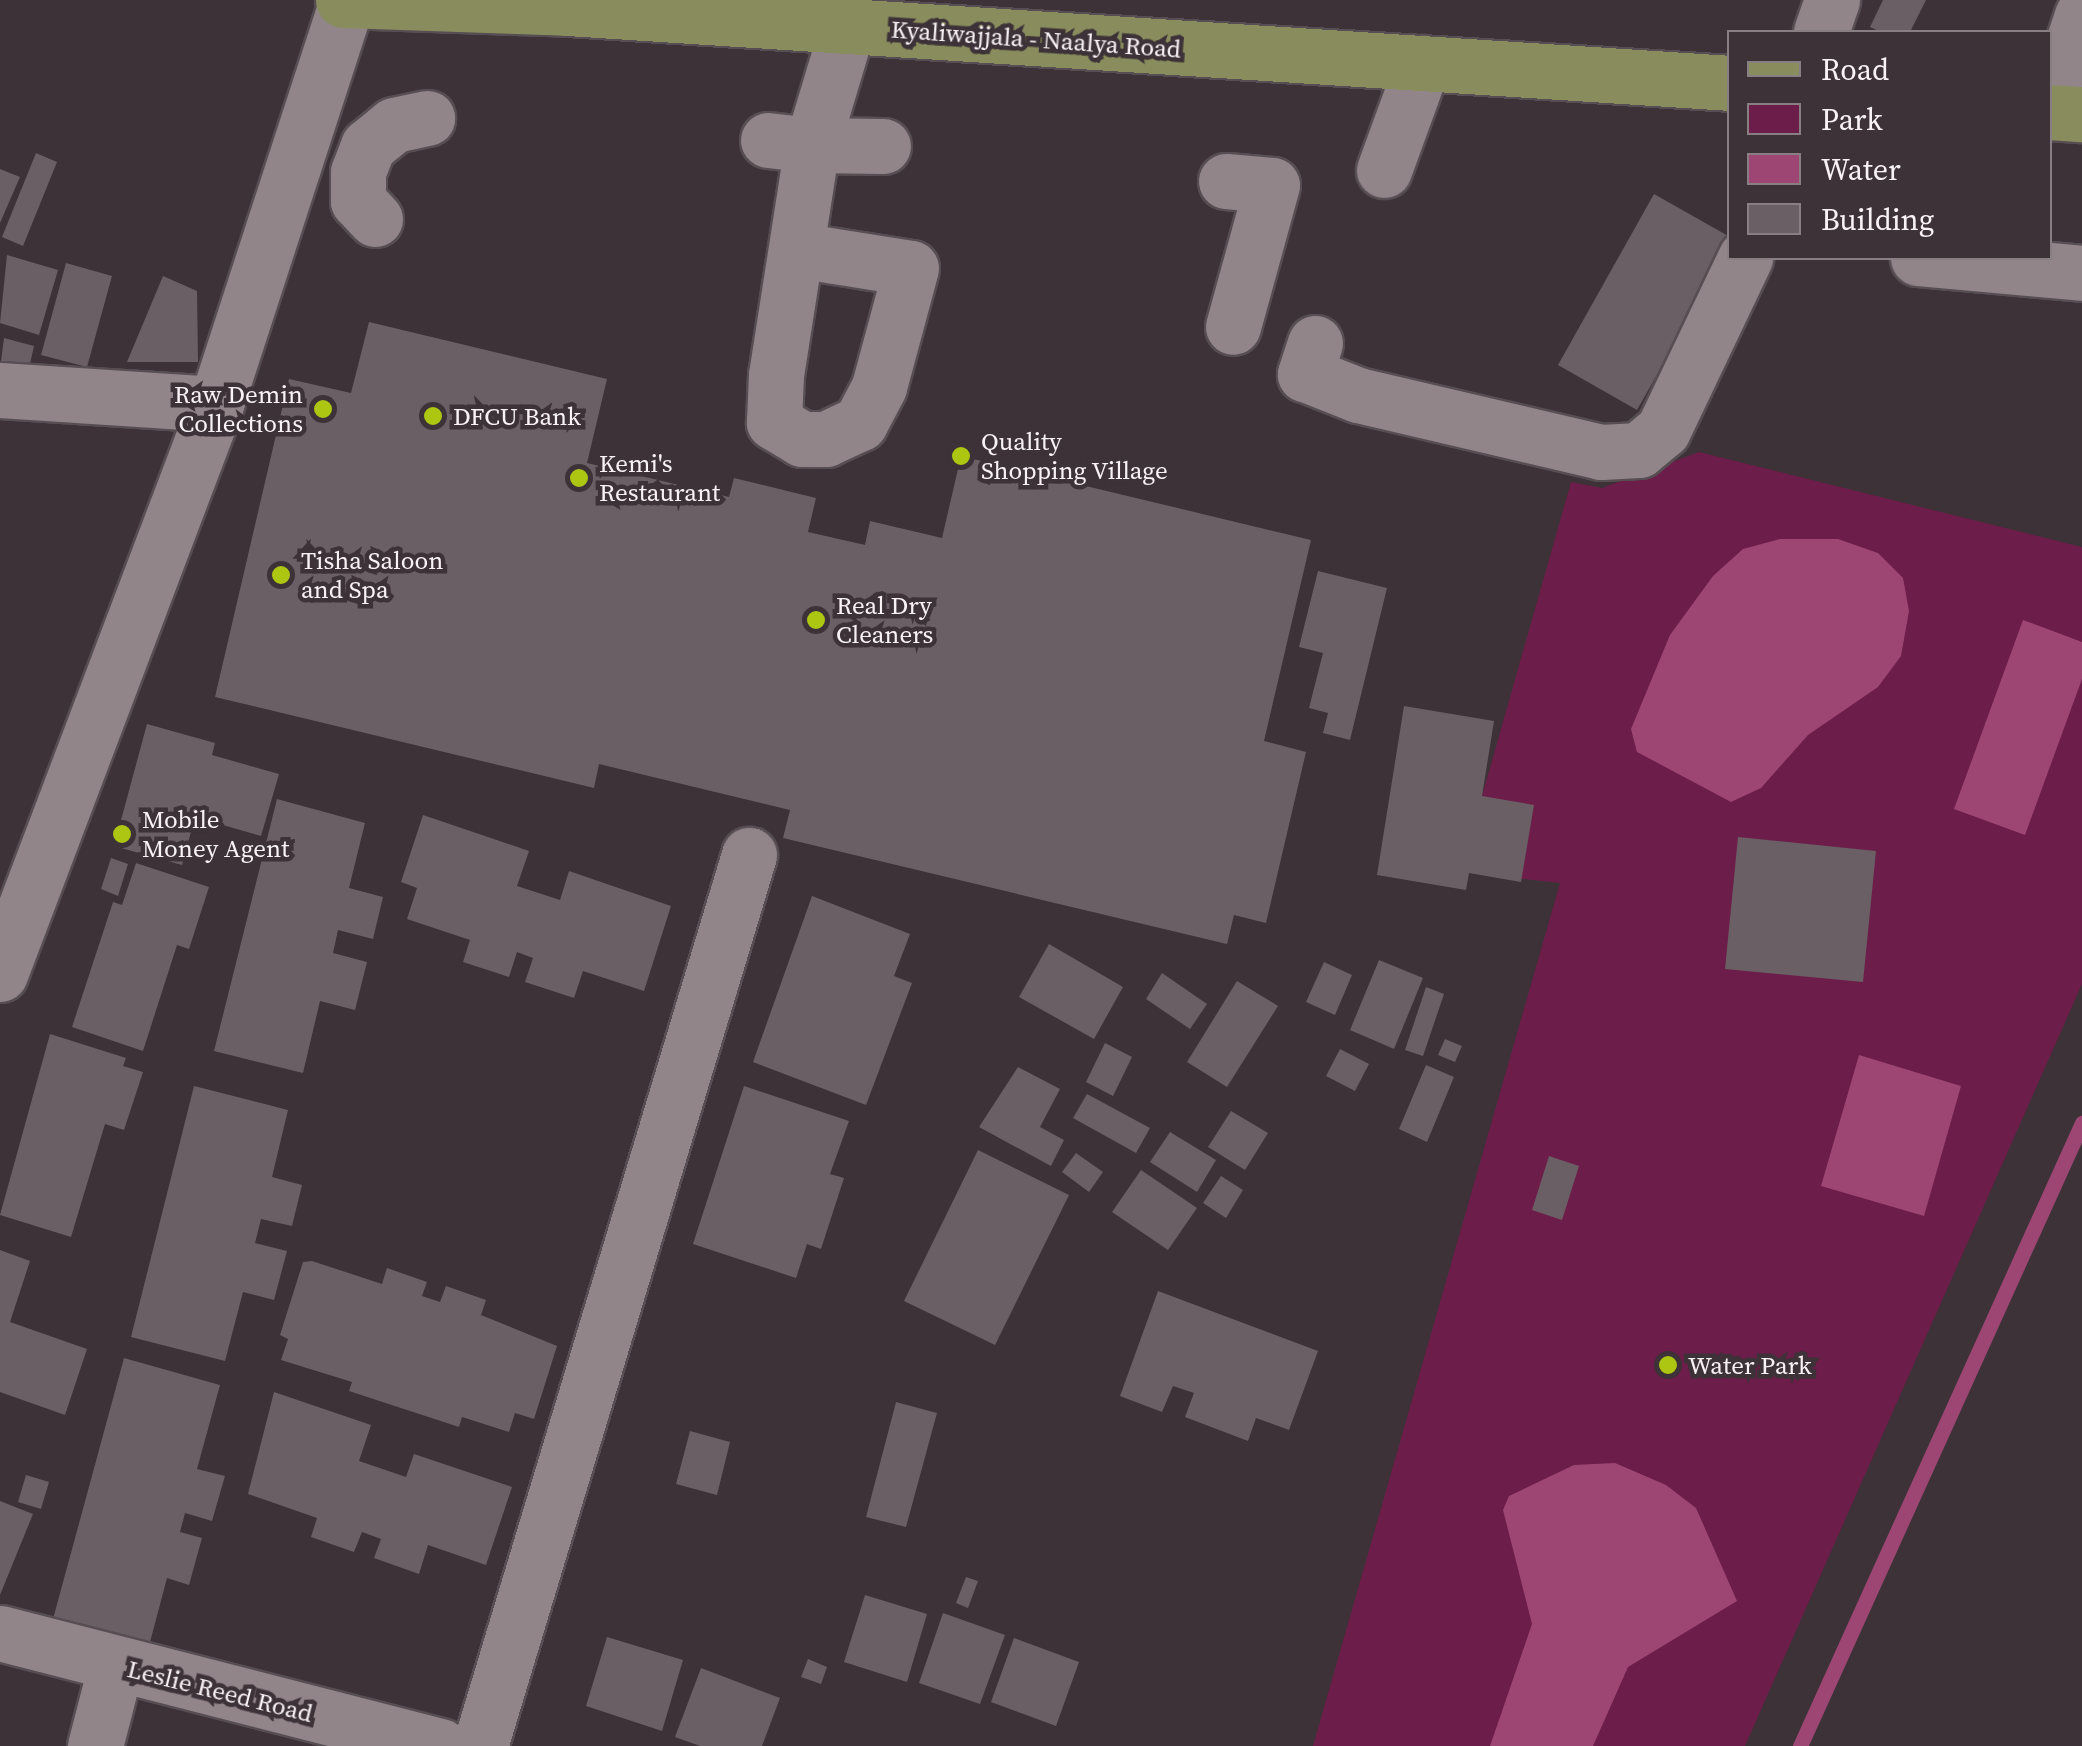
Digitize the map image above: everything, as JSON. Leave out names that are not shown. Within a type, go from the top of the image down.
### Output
[{"type":"main road","name":"Kyaliwajjala - Naalya Road","points":[[345,0],[570,4],[847,28],[1727,83]]},
{"type":"main road","points":[[2052,112],[2082,114]]},
{"type":"street","points":[[2,962],[216,404],[345,0]]},
{"type":"street","points":[[1822,30],[1832,0]]},
{"type":"street","points":[[2052,106],[2082,15]]},
{"type":"street","points":[[796,250],[790,142],[847,28]]},
{"type":"street","points":[[1384,170],[1423,63]]},
{"type":"street","points":[[375,219],[358,201],[358,172],[368,146],[394,124],[427,118]]},
{"type":"street","points":[[790,142],[883,146]]},
{"type":"street","points":[[1226,181],[1272,185],[1233,327]]},
{"type":"street","points":[[1315,343],[1305,374],[1358,395],[1601,452],[1638,450],[1663,430],[1744,260]]},
{"type":"street","points":[[1940,260],[2082,273]]},
{"type":"street","points":[[0,390],[216,404]]},
{"type":"street","points":[[480,1746],[749,854]]},
{"type":"street","name":"Leslie Reed Road","points":[[0,1633],[440,1746]]},
{"type":"street","points":[[94,1746],[116,1665]]},
{"type":"green space","name":"Water Park","points":[[1699,452],[2082,547],[2082,984],[1745,1746],[1313,1746],[1560,883],[1469,873],[1482,796],[1571,482],[1602,488]]},
{"type":"water","points":[[1780,539],[1838,539],[1878,553],[1903,578],[1909,611],[1901,656],[1878,687],[1808,735],[1761,788],[1731,802],[1637,752],[1631,729],[1670,635],[1713,576],[1743,549]]},
{"type":"water","points":[[2023,620],[2082,642],[2082,679],[2025,835],[1954,809]]},
{"type":"water","points":[[1859,1055],[1961,1086],[1924,1216],[1821,1186]]},
{"type":"water","points":[[1615,1463],[1666,1485],[1696,1508],[1737,1601],[1628,1667],[1593,1746],[1490,1746],[1532,1624],[1503,1510],[1509,1496],[1574,1465]]},
{"type":"building","points":[[1883,0],[1926,0],[1911,30],[1870,27]]},
{"type":"building","points":[[36,153],[57,162],[23,246],[2,237]]},
{"type":"building","points":[[0,169],[20,177],[0,223]]},
{"type":"building","points":[[1654,194],[1727,235],[1727,251],[1637,410],[1558,365]]},
{"type":"building","points":[[7,255],[58,270],[39,335],[0,323]]},
{"type":"building","points":[[66,263],[112,276],[87,367],[41,355]]},
{"type":"building","points":[[163,276],[197,291],[198,362],[127,362]]},
{"type":"building","points":[[369,322],[607,379],[587,463],[729,497],[734,478],[816,498],[808,532],[865,545],[870,521],[942,538],[961,456],[1311,540],[1264,741],[1306,752],[1266,923],[1234,915],[1227,944],[783,838],[790,810],[599,764],[594,788],[215,697],[289,379],[351,393]]},
{"type":"building","points":[[4,338],[34,346],[27,377],[0,369]]},
{"type":"building","points":[[1318,571],[1387,588],[1350,740],[1323,733],[1328,713],[1309,708],[1323,653],[1299,647]]},
{"type":"building","points":[[1404,706],[1494,721],[1482,796],[1534,805],[1521,882],[1469,873],[1466,890],[1377,875]]},
{"type":"building","points":[[147,724],[215,743],[212,755],[279,774],[261,836],[195,817],[182,865],[114,846]]},
{"type":"building","points":[[277,799],[365,823],[349,888],[383,897],[373,939],[338,930],[333,953],[367,962],[355,1010],[320,1001],[303,1073],[214,1051]]},
{"type":"building","points":[[423,815],[529,851],[517,886],[560,900],[569,871],[671,906],[644,991],[583,971],[574,998],[525,982],[533,958],[517,952],[509,977],[463,962],[470,940],[407,919],[417,888],[401,882]]},
{"type":"building","points":[[1738,837],[1876,851],[1863,982],[1725,969]]},
{"type":"building","points":[[111,858],[128,864],[118,896],[101,889]]},
{"type":"building","points":[[136,863],[209,887],[189,949],[177,945],[143,1051],[72,1027],[113,902],[122,905]]},
{"type":"building","points":[[812,896],[910,934],[894,976],[912,983],[866,1105],[753,1062]]},
{"type":"building","points":[[1049,944],[1123,987],[1094,1039],[1019,997]]},
{"type":"building","points":[[1379,960],[1423,978],[1394,1049],[1350,1030]]},
{"type":"building","points":[[1324,962],[1352,975],[1335,1015],[1306,1002]]},
{"type":"building","points":[[1162,973],[1207,1004],[1190,1029],[1146,999]]},
{"type":"building","points":[[1237,981],[1278,1006],[1227,1087],[1187,1062]]},
{"type":"building","points":[[1426,987],[1444,994],[1423,1056],[1405,1050]]},
{"type":"building","points":[[50,1034],[126,1058],[123,1066],[143,1072],[124,1130],[105,1124],[71,1237],[0,1215]]},
{"type":"building","points":[[1445,1039],[1462,1046],[1455,1062],[1438,1055]]},
{"type":"building","points":[[1105,1043],[1132,1057],[1113,1096],[1086,1082]]},
{"type":"building","points":[[1340,1049],[1369,1064],[1355,1091],[1326,1076]]},
{"type":"building","points":[[1426,1065],[1454,1077],[1427,1142],[1399,1129]]},
{"type":"building","points":[[1018,1067],[1060,1089],[1040,1127],[1064,1140],[1051,1166],[979,1127]]},
{"type":"building","points":[[194,1086],[288,1110],[272,1177],[302,1185],[292,1226],[261,1219],[255,1243],[287,1251],[274,1300],[243,1292],[225,1361],[131,1337]]},
{"type":"building","points":[[744,1086],[849,1121],[830,1174],[844,1178],[821,1249],[807,1244],[796,1278],[693,1244]]},
{"type":"building","points":[[1087,1094],[1150,1128],[1136,1153],[1073,1118]]},
{"type":"building","points":[[1231,1111],[1268,1133],[1245,1170],[1208,1147]]},
{"type":"building","points":[[1170,1132],[1216,1160],[1197,1192],[1150,1162]]},
{"type":"building","points":[[978,1150],[1069,1195],[995,1345],[904,1301]]},
{"type":"building","points":[[1076,1153],[1103,1172],[1089,1192],[1062,1172]]},
{"type":"building","points":[[1549,1156],[1579,1166],[1562,1220],[1532,1210]]},
{"type":"building","points":[[1141,1170],[1197,1208],[1168,1250],[1112,1212]]},
{"type":"building","points":[[1221,1176],[1243,1190],[1226,1218],[1203,1203]]},
{"type":"building","points":[[0,1250],[30,1261],[10,1322],[87,1349],[65,1415],[0,1392]]},
{"type":"building","points":[[312,1261],[382,1284],[387,1268],[427,1282],[422,1296],[440,1302],[446,1286],[486,1300],[481,1315],[557,1346],[534,1419],[515,1413],[509,1432],[462,1417],[459,1427],[349,1391],[352,1382],[281,1360],[288,1339],[280,1335],[303,1262]]},
{"type":"building","points":[[1158,1291],[1318,1351],[1289,1430],[1256,1418],[1248,1441],[1185,1417],[1194,1393],[1173,1386],[1162,1412],[1120,1396]]},
{"type":"building","points":[[124,1358],[220,1385],[197,1469],[225,1476],[212,1521],[185,1513],[180,1532],[202,1538],[189,1585],[167,1578],[149,1646],[53,1619]]},
{"type":"building","points":[[274,1392],[371,1425],[359,1461],[406,1477],[414,1454],[512,1487],[486,1565],[428,1545],[419,1574],[374,1558],[381,1539],[362,1532],[354,1552],[311,1537],[317,1518],[248,1494]]},
{"type":"building","points":[[896,1402],[937,1413],[906,1527],[866,1517]]},
{"type":"building","points":[[690,1431],[730,1442],[717,1495],[676,1484]]},
{"type":"building","points":[[26,1475],[49,1482],[41,1509],[18,1502]]},
{"type":"building","points":[[0,1501],[33,1514],[0,1595]]},
{"type":"building","points":[[966,1577],[978,1581],[968,1608],[956,1603]]},
{"type":"building","points":[[865,1595],[927,1614],[907,1682],[844,1662]]},
{"type":"building","points":[[943,1613],[1005,1635],[980,1704],[919,1683]]},
{"type":"building","points":[[607,1637],[683,1660],[662,1731],[586,1706]]},
{"type":"building","points":[[1014,1638],[1079,1662],[1056,1726],[991,1702]]},
{"type":"building","points":[[808,1659],[827,1667],[821,1684],[801,1677]]},
{"type":"building","points":[[701,1668],[780,1698],[762,1746],[700,1746],[675,1737]]},
{"type":"waterway","points":[[1800,1746],[2082,1123]]},
{"type":"place","name":"Raw Demin Collections","points":[[323,409]]},
{"type":"place","name":"DFCU Bank","points":[[433,416]]},
{"type":"place","name":"Quality Shopping Village","points":[[961,456]]},
{"type":"place","name":"Kemi's Restaurant","points":[[579,478]]},
{"type":"place","name":"Tisha Saloon and Spa","points":[[281,575]]},
{"type":"place","name":"Real Dry Cleaners","points":[[816,620]]},
{"type":"place","name":"Mobile Money Agent","points":[[122,834]]},
{"type":"place","name":"Water Park","points":[[1668,1365]]}]
